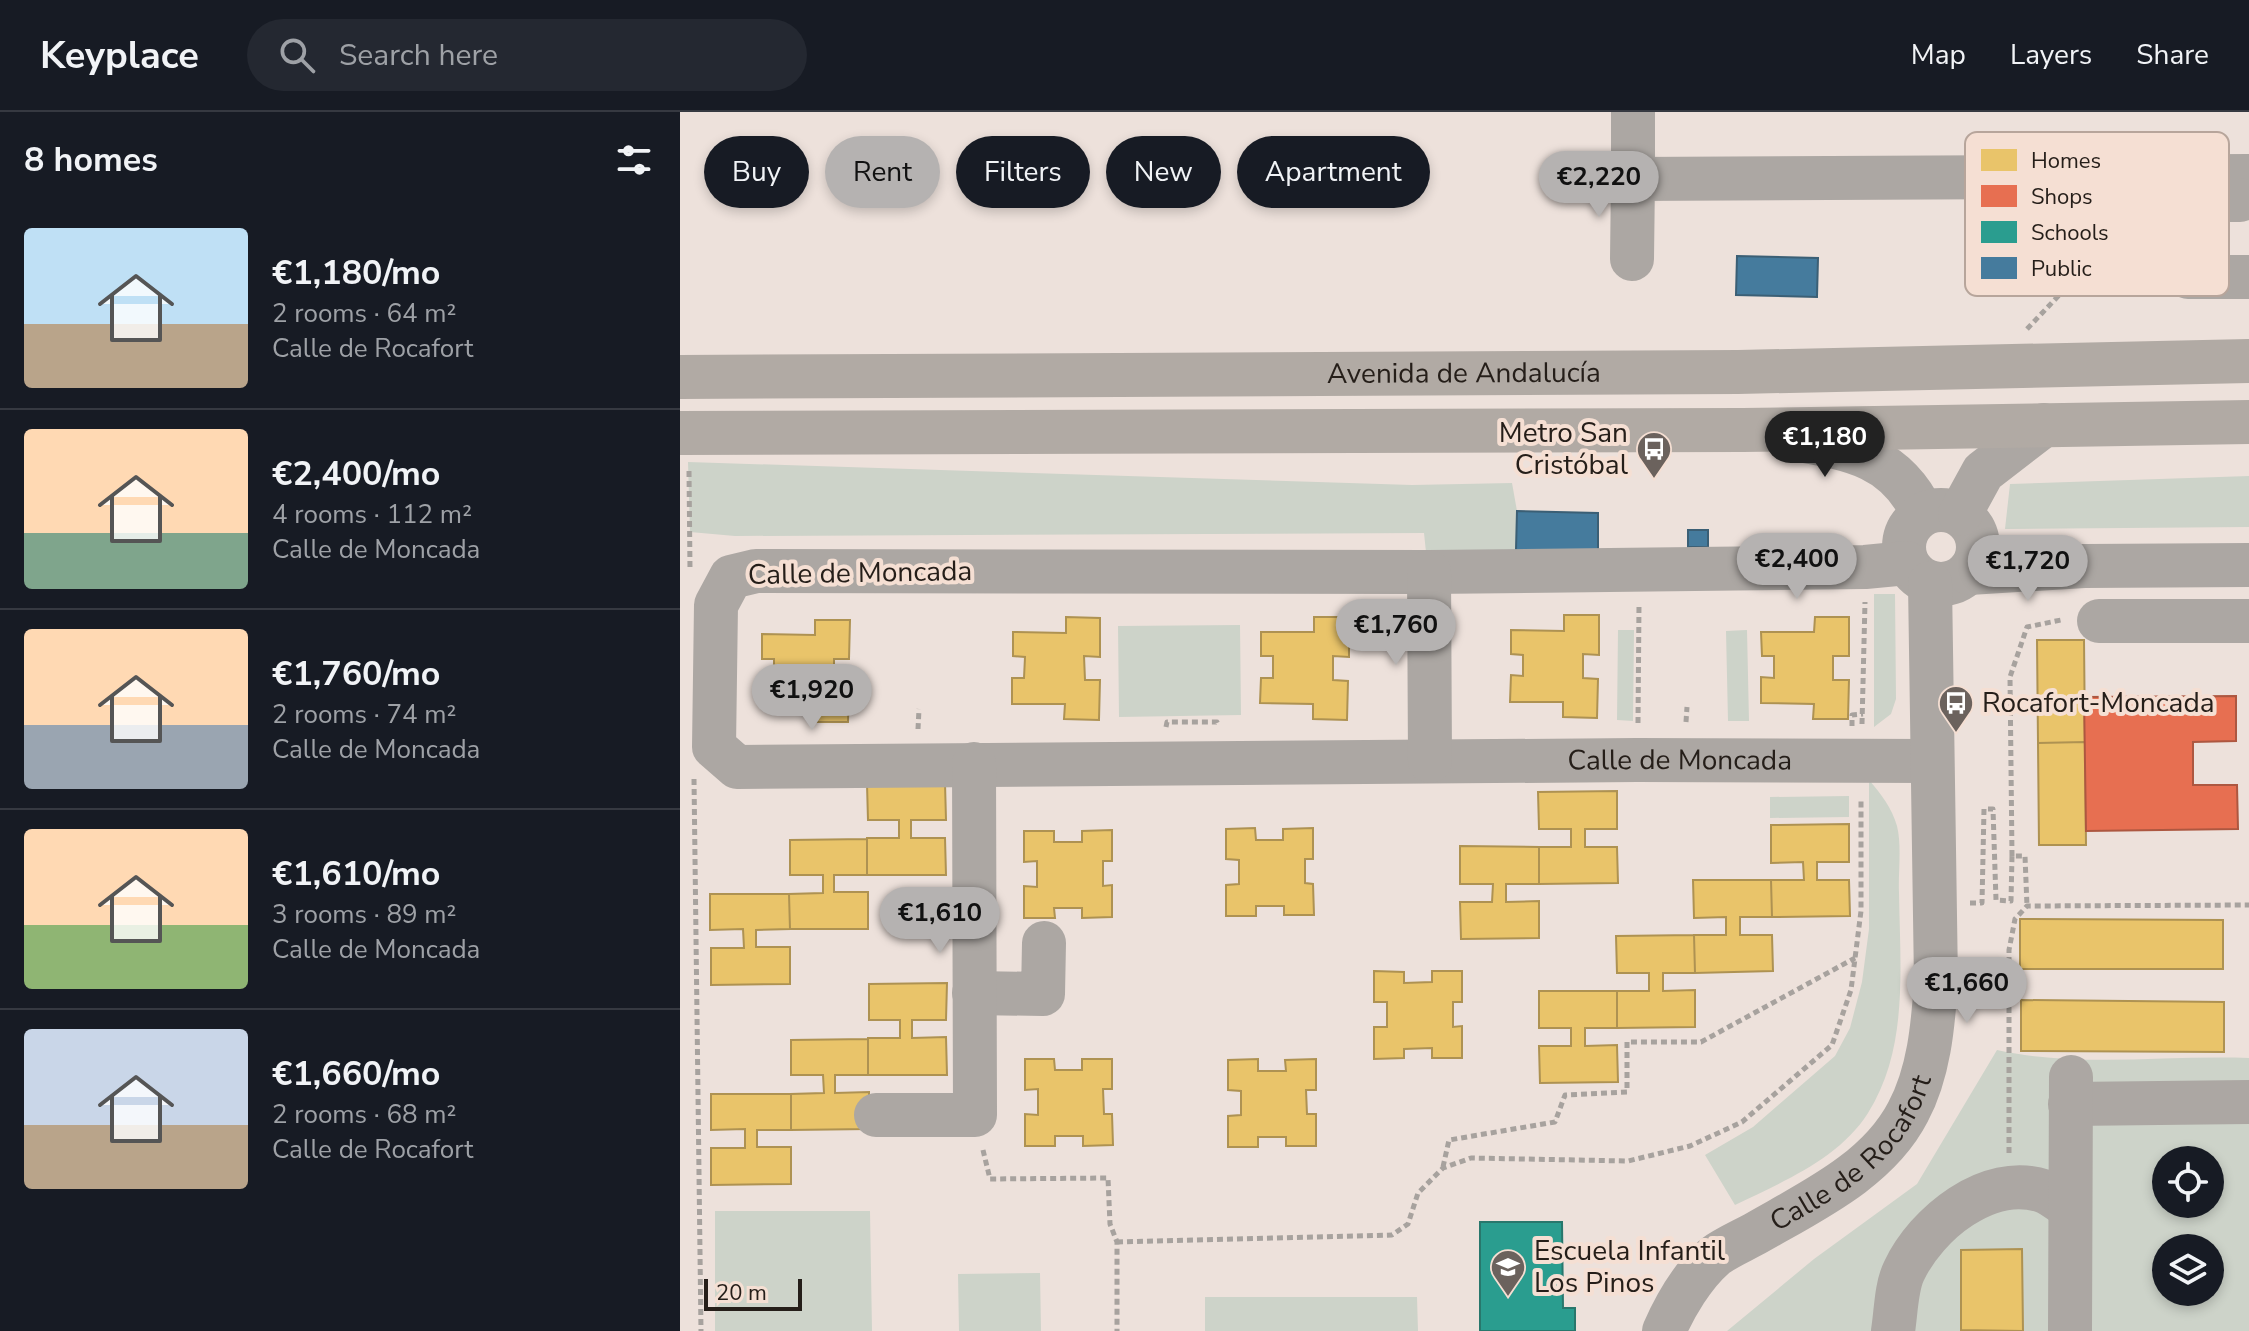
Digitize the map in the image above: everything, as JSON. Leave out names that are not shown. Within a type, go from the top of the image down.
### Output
[{"type":"main road","name":"Avenida de Andalucía","points":[[680,377],[1723,372],[2249,361]]},
{"type":"main road","name":"Avenida de Andalucía","points":[[684,448],[2249,422]]},
{"type":"street","points":[[1632,259],[1633,112]]},
{"type":"street","points":[[2229,176],[2249,176]]},
{"type":"street","points":[[1633,179],[1965,177]]},
{"type":"street","name":"Calle de Rocafort","points":[[1664,1331],[1675,1307],[1715,1257],[1841,1184],[1890,1140],[1909,1112],[1922,1079],[1932,1033],[1936,982],[1930,761],[1944,548],[1983,472],[2044,425]]},
{"type":"street","points":[[1743,430],[1847,448],[1888,467],[1911,488],[1944,548]]},
{"type":"street","name":"Calle de Moncada","points":[[1930,761],[1863,742],[1637,760],[737,767],[714,747],[716,605],[731,577],[756,571],[1429,572],[1865,567],[1944,548],[2084,566],[2249,565]]},
{"type":"street","points":[[1429,572],[1430,761]]},
{"type":"street","points":[[2099,621],[2249,621]]},
{"type":"street","points":[[876,1115],[975,1115],[974,764]]},
{"type":"street","points":[[974,993],[1043,994],[1044,943]]},
{"type":"street","points":[[2070,1331],[2070,1091],[2249,1102]]},
{"type":"street","points":[[1893,1331],[1903,1272],[1934,1227],[1969,1202],[2006,1189],[2043,1191],[2069,1207]]},
{"type":"path","points":[[2024,332],[2058,296]]},
{"type":"path","points":[[684,448],[691,583]]},
{"type":"path","points":[[1637,760],[1639,569]]},
{"type":"path","points":[[1117,1242],[1392,1235],[1408,1224],[1418,1193],[1443,1168],[1471,1158],[1628,1161],[1690,1146],[1742,1122],[1832,1045],[1851,990],[1861,911],[1865,588]]},
{"type":"path","points":[[1955,904],[1982,903],[1984,809],[1993,809],[1996,900],[2011,901],[2010,677],[2027,627],[2053,620],[2099,621]]},
{"type":"path","points":[[1686,728],[1687,707]]},
{"type":"path","points":[[918,730],[919,709]]},
{"type":"path","points":[[694,769],[701,1331]]},
{"type":"path","points":[[2009,1154],[2009,950],[2015,919],[2027,906],[2025,856],[2012,856]]},
{"type":"path","points":[[2027,906],[2249,905]]},
{"type":"path","points":[[1443,1168],[1449,1140],[1555,1122],[1565,1095],[1627,1092],[1627,1042],[1701,1042],[1855,958]]},
{"type":"path","points":[[975,1115],[990,1179],[1108,1178],[1110,1224],[1117,1242],[1117,1331]]},
{"type":"shaded area","points":[[688,462],[1412,485],[1512,483],[1517,511],[1516,550],[1426,552],[1424,533],[735,536],[690,532]]},
{"type":"shaded area","points":[[2249,476],[2249,527],[2005,529],[2010,484]]},
{"type":"shaded area","points":[[1874,594],[1895,594],[1896,699],[1891,714],[1874,727]]},
{"type":"shaded area","points":[[1240,625],[1241,715],[1119,717],[1118,626]]},
{"type":"shaded area","points":[[1618,630],[1634,630],[1633,721],[1617,720]]},
{"type":"shaded area","points":[[1747,630],[1749,721],[1728,721],[1726,631]]},
{"type":"shaded area","points":[[1869,780],[1892,813],[1899,842],[1899,1006],[1890,1062],[1868,1113],[1842,1144],[1808,1168],[1735,1205],[1705,1155],[1753,1127],[1835,1056],[1850,1028],[1862,982],[1869,929]]},
{"type":"shaded area","points":[[1849,796],[1849,817],[1770,818],[1770,797]]},
{"type":"shaded area","points":[[1997,1050],[2091,1060],[2249,1058],[2249,1331],[1727,1331],[1814,1259],[1917,1184]]},
{"type":"shaded area","points":[[715,1211],[870,1211],[872,1331],[715,1331]]},
{"type":"shaded area","points":[[1040,1273],[1041,1331],[959,1331],[958,1274]]},
{"type":"shaded area","points":[[1205,1297],[1417,1297],[1418,1331],[1205,1331]]},
{"type":"building: Homes","points":[[1564,615],[1599,615],[1599,655],[1583,654],[1583,678],[1598,679],[1597,718],[1563,717],[1563,702],[1510,702],[1511,675],[1523,676],[1523,655],[1511,654],[1511,630],[1564,631]]},
{"type":"building: Homes","points":[[1066,617],[1100,618],[1100,657],[1084,656],[1085,680],[1100,680],[1099,720],[1064,719],[1065,704],[1012,704],[1012,678],[1024,678],[1025,657],[1013,656],[1013,632],[1066,633]]},
{"type":"building: Homes","points":[[1314,617],[1349,617],[1349,657],[1333,656],[1333,680],[1348,681],[1347,720],[1313,719],[1313,704],[1260,703],[1261,678],[1273,678],[1273,656],[1261,656],[1261,632],[1314,632]]},
{"type":"building: Homes","points":[[1815,617],[1849,617],[1849,656],[1833,656],[1833,680],[1849,680],[1848,719],[1813,719],[1814,704],[1761,703],[1761,677],[1774,678],[1774,656],[1762,656],[1761,632],[1814,632]]},
{"type":"building: Homes","points":[[815,620],[850,620],[849,659],[834,659],[834,683],[849,683],[848,722],[814,722],[814,707],[761,706],[762,680],[774,680],[774,659],[762,659],[762,634],[815,635]]},
{"type":"building: Homes","points":[[2037,640],[2084,640],[2085,742],[2038,743]]},
{"type":"building: Homes","points":[[2085,742],[2086,845],[2039,845],[2038,743]]},
{"type":"building: Homes","points":[[945,783],[946,820],[911,820],[911,838],[945,838],[946,875],[867,875],[867,838],[899,838],[899,820],[868,820],[867,784]]},
{"type":"building: Homes","points":[[1617,791],[1617,829],[1585,829],[1585,847],[1617,847],[1618,883],[1539,884],[1539,847],[1571,847],[1571,829],[1539,829],[1538,792]]},
{"type":"building: Homes","points":[[1849,824],[1849,862],[1817,862],[1817,880],[1849,880],[1850,916],[1772,917],[1771,880],[1804,880],[1803,862],[1771,863],[1771,825]]},
{"type":"building: Homes","points":[[1255,828],[1256,840],[1283,840],[1283,829],[1313,828],[1313,859],[1305,859],[1305,883],[1313,884],[1314,915],[1284,915],[1284,906],[1256,906],[1256,916],[1226,916],[1226,885],[1239,884],[1239,860],[1226,859],[1226,829]]},
{"type":"building: Homes","points":[[1112,830],[1112,861],[1103,861],[1103,886],[1112,885],[1112,917],[1082,918],[1082,908],[1054,908],[1055,918],[1024,918],[1024,886],[1037,887],[1037,861],[1024,862],[1024,831],[1054,831],[1054,842],[1082,842],[1082,831]]},
{"type":"building: Homes","points":[[867,839],[867,875],[834,875],[834,892],[868,892],[868,929],[790,929],[789,894],[823,893],[823,875],[790,875],[790,840]]},
{"type":"building: Homes","points":[[1460,846],[1539,847],[1539,884],[1506,884],[1506,902],[1539,901],[1539,938],[1461,939],[1460,902],[1492,902],[1493,884],[1460,884]]},
{"type":"building: Homes","points":[[1693,880],[1771,880],[1772,917],[1740,917],[1740,935],[1772,935],[1773,971],[1695,973],[1694,935],[1726,935],[1726,917],[1694,918]]},
{"type":"building: Homes","points":[[710,894],[789,894],[790,929],[756,930],[756,947],[790,947],[790,984],[711,985],[711,948],[744,948],[743,929],[710,930]]},
{"type":"building: Homes","points":[[2020,919],[2223,920],[2223,969],[2020,969]]},
{"type":"building: Homes","points":[[1694,935],[1695,973],[1663,973],[1663,991],[1695,990],[1695,1027],[1617,1028],[1617,991],[1649,991],[1649,973],[1617,973],[1616,936]]},
{"type":"building: Homes","points":[[1374,971],[1404,972],[1404,983],[1432,982],[1432,971],[1462,971],[1462,1002],[1453,1002],[1453,1027],[1462,1026],[1462,1058],[1432,1058],[1432,1048],[1404,1049],[1404,1058],[1374,1059],[1374,1027],[1387,1027],[1387,1002],[1374,1002]]},
{"type":"building: Homes","points":[[947,983],[946,1020],[912,1020],[912,1038],[946,1037],[947,1075],[868,1075],[868,1038],[900,1038],[900,1020],[869,1020],[869,984]]},
{"type":"building: Homes","points":[[1539,991],[1617,991],[1617,1028],[1585,1028],[1585,1046],[1617,1045],[1618,1082],[1540,1083],[1539,1046],[1571,1046],[1571,1028],[1539,1028]]},
{"type":"building: Homes","points":[[2021,1000],[2224,1002],[2224,1052],[2021,1051]]},
{"type":"building: Homes","points":[[868,1039],[868,1075],[835,1075],[835,1093],[869,1092],[869,1129],[791,1130],[791,1094],[824,1093],[823,1075],[791,1075],[791,1040]]},
{"type":"building: Homes","points":[[1025,1059],[1054,1059],[1055,1070],[1082,1070],[1082,1059],[1112,1059],[1112,1089],[1103,1089],[1104,1114],[1112,1114],[1113,1145],[1083,1146],[1083,1136],[1055,1136],[1055,1146],[1025,1146],[1025,1114],[1038,1115],[1038,1089],[1025,1090]]},
{"type":"building: Homes","points":[[1258,1059],[1258,1071],[1286,1071],[1285,1060],[1316,1059],[1316,1090],[1306,1090],[1307,1114],[1316,1114],[1316,1146],[1286,1146],[1286,1137],[1258,1137],[1258,1147],[1228,1147],[1228,1116],[1241,1115],[1241,1091],[1228,1090],[1228,1060]]},
{"type":"building: Homes","points":[[711,1094],[791,1094],[791,1130],[757,1130],[757,1147],[791,1147],[791,1184],[711,1185],[711,1148],[745,1148],[745,1129],[711,1130]]},
{"type":"building: Homes","points":[[2022,1249],[2023,1331],[1961,1330],[1961,1250]]},
{"type":"building: Shops","points":[[2236,696],[2236,741],[2193,742],[2193,785],[2237,785],[2238,829],[2086,831],[2084,697]]},
{"type":"building: Schools","points":[[1480,1222],[1562,1222],[1563,1308],[1575,1308],[1575,1331],[1480,1331]]},
{"type":"building: Public","points":[[1737,256],[1818,258],[1817,297],[1736,295]]},
{"type":"building: Public","points":[[1517,511],[1598,513],[1598,552],[1516,550]]},
{"type":"building: Public","points":[[1688,530],[1708,530],[1708,547],[1688,547]]},
{"type":"place","name":"Metro San Cristóbal","points":[[1654,480]]},
{"type":"place","name":"Rocafort-Moncada","points":[[1956,734]]},
{"type":"place","name":"Escuela Infantil Los Pinos","points":[[1508,1298]]}]
